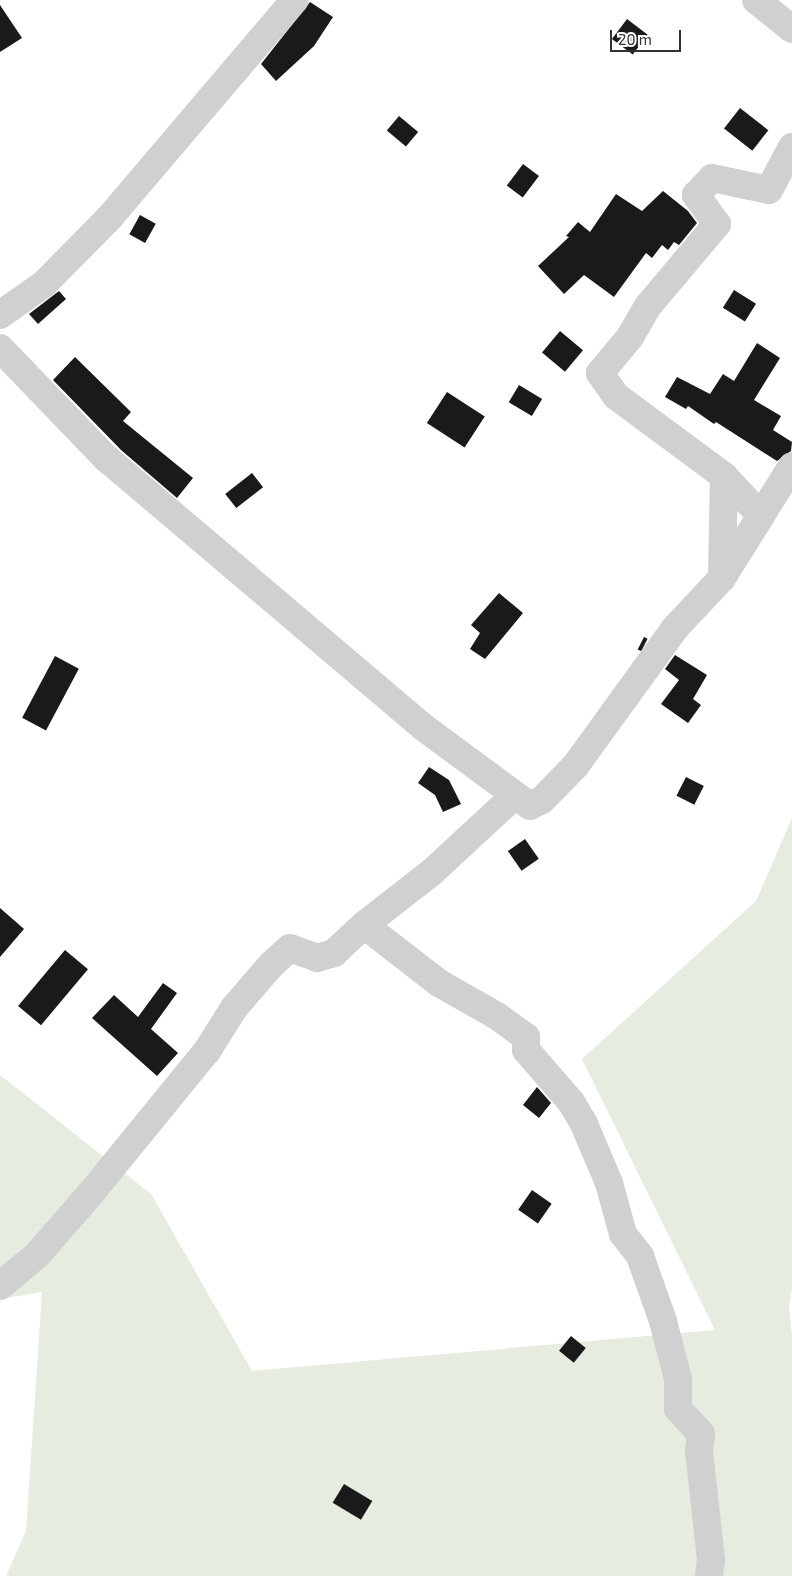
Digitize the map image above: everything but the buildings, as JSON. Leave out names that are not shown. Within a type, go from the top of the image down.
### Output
[{"type":"street","points":[[0,315],[44,284],[110,217],[296,0]]},
{"type":"street","points":[[756,0],[792,29]]},
{"type":"street","points":[[761,516],[724,476],[616,396],[600,373],[630,337],[648,306],[717,224],[696,195],[712,178],[769,190],[792,147]]},
{"type":"street","points":[[0,348],[106,458],[423,727],[530,806],[542,800],[576,765],[676,627],[722,578],[792,466]]},
{"type":"street","points":[[722,578],[724,476]]},
{"type":"street","points":[[0,1286],[37,1255],[91,1193],[207,1051],[234,1008],[271,965],[290,948],[317,958],[334,953],[364,925],[432,872],[514,796]]},
{"type":"street","points":[[364,925],[439,983],[505,1021],[526,1037],[526,1050],[571,1102],[584,1124],[609,1183],[623,1234],[640,1256],[663,1322],[678,1378],[678,1409],[700,1434],[699,1451],[711,1559],[709,1576]]},
{"type":"shaded area","points":[[792,818],[792,1288],[789,1307],[792,1335],[792,1576],[6,1576],[26,1531],[42,1292],[0,1299],[0,1075],[151,1194],[252,1371],[715,1330],[582,1059],[756,901]]}]
